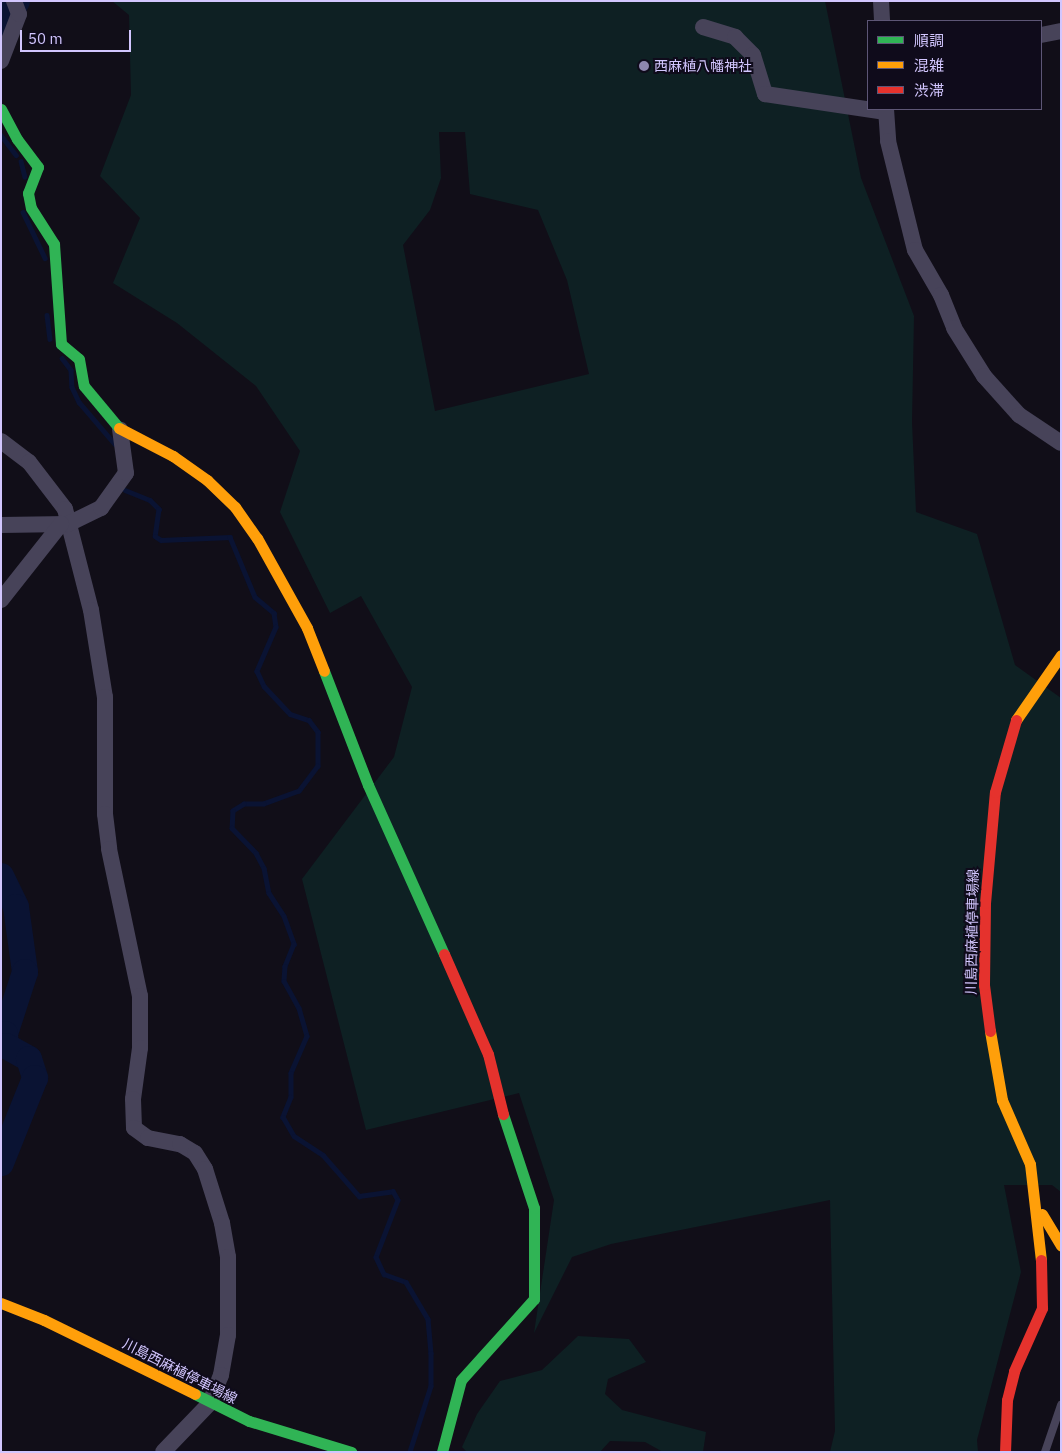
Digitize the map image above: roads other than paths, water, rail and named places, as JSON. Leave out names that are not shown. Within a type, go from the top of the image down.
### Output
[{"type":"street","points":[[881,1],[882,20]]},
{"type":"street","points":[[1,61],[17,8]]},
{"type":"street","points":[[704,27],[734,38],[753,55],[765,94],[867,107]]},
{"type":"street","points":[[1042,35],[1061,31]]},
{"type":"street","points":[[1,109],[17,139],[38,167],[28,193],[31,208],[54,244],[61,344],[79,359],[84,386],[120,430],[173,456],[207,480],[235,507],[257,538],[307,628],[368,785],[488,1054],[512,1147],[534,1208],[536,1268],[534,1299],[461,1380],[442,1452]]},
{"type":"street","points":[[886,110],[888,141],[915,250],[941,295],[954,328],[984,376],[1019,415],[1061,443]]},
{"type":"street","points":[[1,525],[64,524],[101,508],[126,473],[120,430]]},
{"type":"street","points":[[1,441],[29,462],[65,509],[64,524],[91,610],[105,697],[105,814],[109,849],[140,996],[140,1048],[132,1100],[134,1128],[148,1138],[180,1144],[195,1154],[204,1169],[222,1223],[228,1257],[228,1335],[221,1375],[209,1404],[163,1452]]},
{"type":"street","points":[[1,600],[64,524]]},
{"type":"street","name":"川島西麻植停車場線","points":[[1005,1452],[1007,1400],[1014,1371],[1042,1308],[1043,1274],[1037,1205],[1030,1164],[1002,1100],[992,1048],[984,985],[985,904],[995,792],[1004,756],[1016,720],[1061,655]]},
{"type":"street","points":[[1037,1205],[1061,1246]]},
{"type":"street","name":"川島西麻植停車場線","points":[[1,1303],[115,1355],[209,1404],[291,1436],[351,1452]]},
{"type":"lane","points":[[1044,1452],[1061,1405]]},
{"type":"waterway","points":[[1,28],[17,1]]},
{"type":"waterway","points":[[1,135],[16,155]]},
{"type":"waterway","points":[[21,161],[25,177]]},
{"type":"waterway","points":[[23,212],[45,258]]},
{"type":"waterway","points":[[47,315],[50,339]]},
{"type":"waterway","points":[[62,358],[71,370],[72,387],[79,402],[115,444]]},
{"type":"waterway","points":[[125,490],[150,500],[159,509],[155,536],[161,540],[230,537],[255,597],[274,613],[276,627],[257,671],[264,686],[290,714],[309,720],[318,732],[318,766],[299,791],[264,804],[244,804],[233,811],[232,828],[256,853],[264,868],[269,893],[284,916],[294,944],[285,966],[284,981],[299,1008],[307,1036],[291,1073],[291,1097],[283,1117],[294,1136],[323,1155],[359,1196],[393,1191],[398,1200],[376,1257],[384,1274],[406,1282],[428,1319],[431,1353],[431,1386],[410,1452]]},
{"type":"waterway","points":[[1,876],[16,907],[25,972],[5,1034],[6,1046],[29,1059],[35,1078],[1,1163]]},
{"type":"place","name":"西麻植八幡神社","points":[[644,66]]}]
